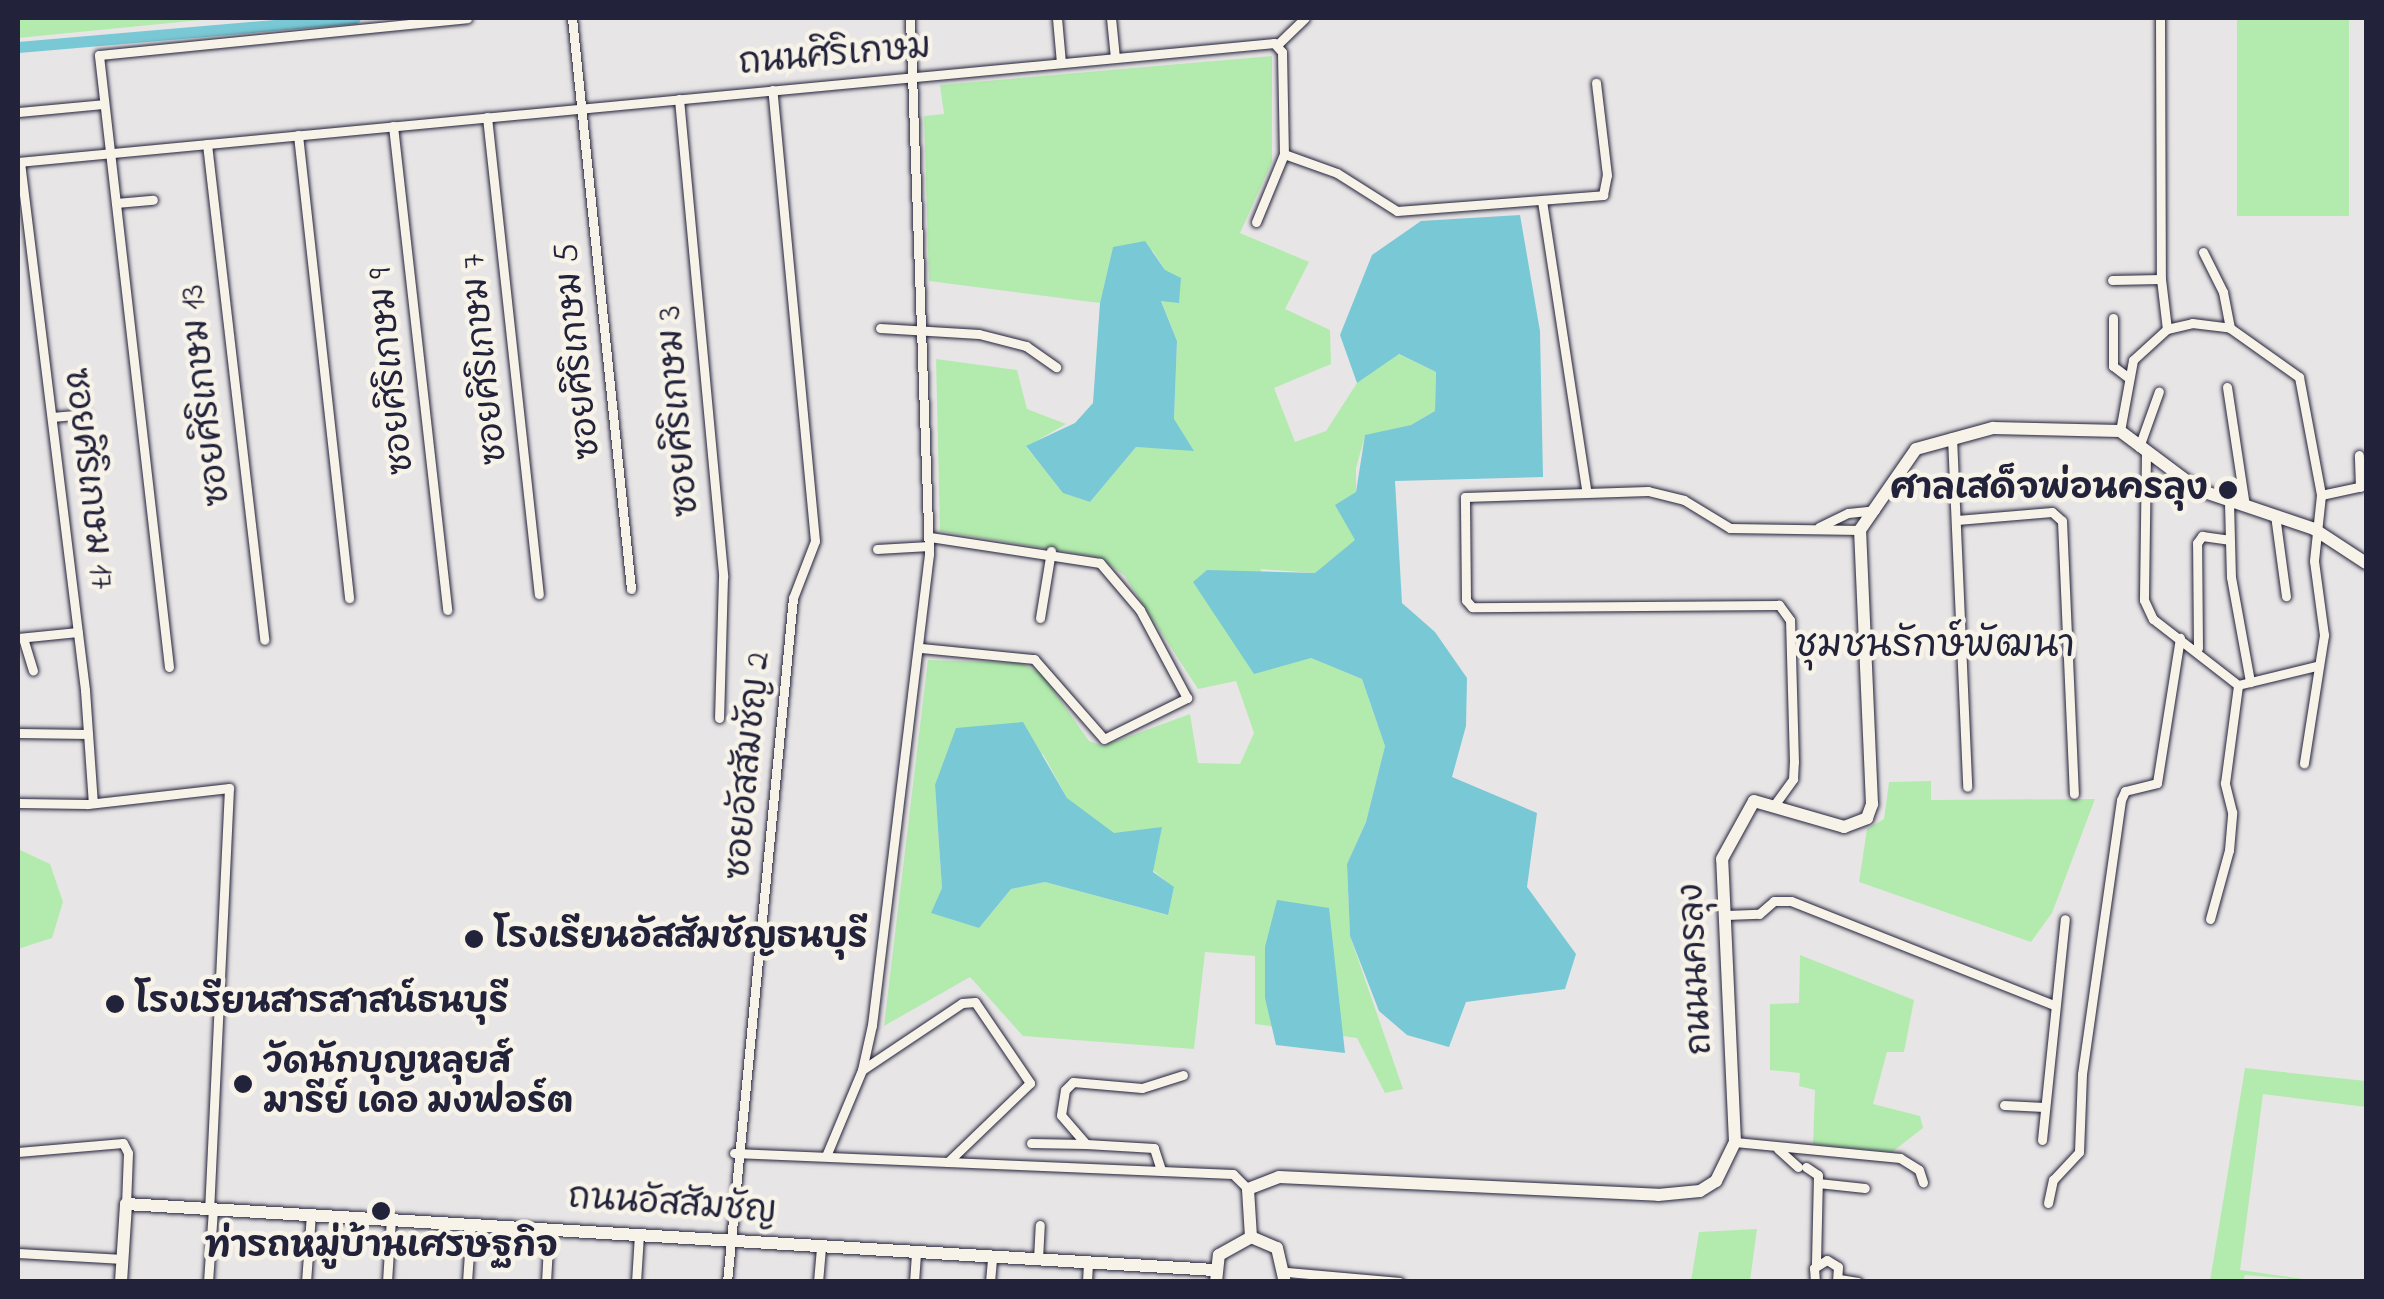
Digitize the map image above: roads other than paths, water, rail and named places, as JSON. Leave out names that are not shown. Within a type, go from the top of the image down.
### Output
[{"type":"street","points":[[170,667],[98,55],[106,50],[363,22],[467,18]]},
{"type":"street","name":"ซอยศิริเกษม 5","points":[[572,18],[630,588]]},
{"type":"street","points":[[826,1156],[862,1070],[921,648],[929,542],[910,18]]},
{"type":"street","points":[[1057,18],[1061,63]]},
{"type":"street","points":[[1112,18],[1115,58]]},
{"type":"street","points":[[1256,222],[1284,154],[1278,44],[1305,18]]},
{"type":"street","points":[[2160,18],[2161,279],[2168,329]]},
{"type":"street","name":"ถนนศิริเกษม","points":[[19,162],[1278,44]]},
{"type":"street","points":[[1284,154],[1337,173],[1397,211],[1594,197],[1606,187],[1596,82]]},
{"type":"street","name":"ซอยอัสสัมชัญ 2","points":[[727,1282],[734,1153],[778,796],[793,598],[815,541],[772,90]]},
{"type":"street","name":"ซอยศิริเกษม 3","points":[[679,99],[723,577],[719,718]]},
{"type":"street","points":[[18,112],[104,104]]},
{"type":"street","name":"ซอยศิริเกษม 7","points":[[487,117],[539,594]]},
{"type":"street","name":"ซอยศิริเกษม 9","points":[[394,126],[447,610]]},
{"type":"street","points":[[298,135],[349,598]]},
{"type":"street","name":"ซอยศิริเกษม 13","points":[[206,144],[264,640]]},
{"type":"street","name":"ซอยศิริเกษม 17","points":[[19,162],[78,632],[93,803]]},
{"type":"street","points":[[116,203],[153,200]]},
{"type":"street","points":[[1542,201],[1586,490]]},
{"type":"street","points":[[2203,252],[2224,292],[2230,328]]},
{"type":"street","points":[[2112,280],[2161,279]]},
{"type":"street","points":[[2113,318],[2113,366],[2129,378]]},
{"type":"street","points":[[2120,430],[2129,378],[2141,347],[2168,329],[2207,323],[2230,328],[2299,376],[2322,495],[2314,529],[2324,635],[2316,666],[2304,764]]},
{"type":"street","points":[[880,328],[923,327],[1026,346],[1056,367]]},
{"type":"street","points":[[2226,387],[2246,506]]},
{"type":"street","points":[[2159,392],[2143,450],[2144,600],[2153,619],[2198,648],[2238,686]]},
{"type":"street","points":[[52,417],[86,414]]},
{"type":"street","points":[[1860,530],[1730,528],[1673,496],[1586,490],[1464,496],[1468,604],[1780,605],[1790,620],[1794,762],[1792,780],[1775,804],[1844,827],[1867,818],[1872,804],[1860,530],[1916,449],[1952,434],[1993,428],[2120,430],[2198,490],[2314,529],[2366,563]]},
{"type":"street","points":[[1952,434],[1967,787]]},
{"type":"street","points":[[2322,495],[2360,487],[2359,455]]},
{"type":"street","points":[[2229,502],[2229,540],[2250,682]]},
{"type":"street","points":[[1816,528],[1848,513],[1876,510]]},
{"type":"street","points":[[1958,520],[2052,512],[2062,521],[2074,794]]},
{"type":"street","points":[[2275,515],[2286,596]]},
{"type":"street","points":[[2198,648],[2197,543],[2202,536],[2229,540]]},
{"type":"street","points":[[877,549],[929,542],[1051,551],[1100,563],[1121,584],[1186,688],[1185,701],[1104,739],[1034,659],[921,648]]},
{"type":"street","points":[[1040,618],[1051,551]]},
{"type":"street","points":[[32,670],[20,638],[78,632]]},
{"type":"street","points":[[2048,1204],[2053,1180],[2079,1152],[2082,1074],[2121,800],[2125,791],[2158,782],[2180,638]]},
{"type":"street","points":[[2238,686],[2316,666]]},
{"type":"street","points":[[2210,919],[2229,850],[2232,812],[2225,783],[2238,686]]},
{"type":"street","points":[[18,733],[88,734]]},
{"type":"street","points":[[18,803],[93,803],[229,788],[208,1282]]},
{"type":"street","name":"ถนนนครลุง","points":[[1735,1142],[1726,850],[1748,806],[1775,804]]},
{"type":"street","points":[[1726,915],[1759,914],[1774,901],[1790,901],[2054,1005]]},
{"type":"street","points":[[2042,1140],[2065,919]]},
{"type":"street","points":[[862,1070],[962,1003],[975,1002],[1030,1083],[948,1162]]},
{"type":"street","points":[[1086,1144],[1061,1116],[1067,1084],[1132,1089],[1183,1076]]},
{"type":"street","points":[[2004,1105],[2044,1108]]},
{"type":"street","points":[[1248,1188],[1292,1176],[1687,1194],[1716,1181],[1735,1142],[1900,1158],[1919,1170],[1923,1182]]},
{"type":"street","points":[[18,1152],[123,1143],[128,1153],[122,1282]]},
{"type":"street","points":[[1031,1143],[1154,1148],[1162,1170]]},
{"type":"street","points":[[1778,1149],[1818,1184],[1865,1188]]},
{"type":"street","points":[[734,1153],[1233,1174],[1248,1188],[1251,1237]]},
{"type":"street","points":[[1816,1282],[1818,1184]]},
{"type":"street","name":"ถนนอัสสัมชัญ","points":[[126,1204],[916,1250],[1215,1276]]},
{"type":"street","points":[[306,1282],[310,1214]]},
{"type":"street","points":[[387,1282],[392,1218]]},
{"type":"street","points":[[467,1282],[471,1223]]},
{"type":"street","points":[[1038,1259],[1040,1225]]},
{"type":"street","points":[[546,1282],[549,1228]]},
{"type":"street","points":[[636,1282],[638,1234]]},
{"type":"street","points":[[1215,1276],[1228,1245],[1251,1237],[1277,1248],[1286,1277],[1400,1282]]},
{"type":"street","points":[[818,1282],[821,1245]]},
{"type":"street","points":[[914,1282],[916,1250]]},
{"type":"street","points":[[18,1253],[123,1259]]},
{"type":"street","points":[[990,1282],[992,1257]]},
{"type":"street","points":[[1087,1282],[1088,1262]]},
{"type":"street","points":[[1816,1266],[1835,1264],[1838,1280],[1858,1282]]},
{"type":"water","points":[[1520,215],[1540,331],[1543,477],[1395,481],[1402,603],[1435,632],[1467,678],[1466,726],[1452,777],[1537,813],[1527,887],[1576,954],[1565,989],[1466,1002],[1449,1047],[1407,1035],[1379,1011],[1350,936],[1347,864],[1366,822],[1385,746],[1362,679],[1311,658],[1254,674],[1193,582],[1207,570],[1315,573],[1355,540],[1335,505],[1356,492],[1365,435],[1411,425],[1435,411],[1436,372],[1399,354],[1357,383],[1340,335],[1372,255],[1421,221]]},
{"type":"water","points":[[1145,241],[1165,270],[1181,278],[1179,303],[1161,301],[1177,341],[1174,419],[1194,451],[1136,447],[1090,502],[1063,493],[1026,446],[1075,423],[1093,403],[1100,303],[1113,247]]},
{"type":"water","points":[[1023,722],[1067,798],[1114,833],[1162,827],[1153,872],[1174,887],[1168,915],[1045,882],[1011,889],[979,928],[931,913],[942,888],[935,785],[956,728]]},
{"type":"water","points":[[1277,900],[1329,908],[1345,1053],[1276,1045],[1265,998],[1265,947]]},
{"type":"waterway","points":[[18,47],[355,18]]},
{"type":"place","name":"ศาลเสด็จพ่อนครลุง","points":[[2228,490]]},
{"type":"place","name":"โรงเรียนอัสสัมชัญธนบุรี","points":[[474,939]]},
{"type":"place","name":"โรงเรียนสารสาสน์ธนบุรี","points":[[115,1004]]},
{"type":"place","name":"วัดนักบุญหลุยส์ มารีย์ เดอ มงฟอร์ต","points":[[243,1084]]},
{"type":"place","name":"ท่ารถหมู่บ้านเศรษฐกิจ","points":[[381,1211]]},
{"type":"district","name":"ชุมชนรักษ์พัฒนา","points":[[1935,648]]}]
